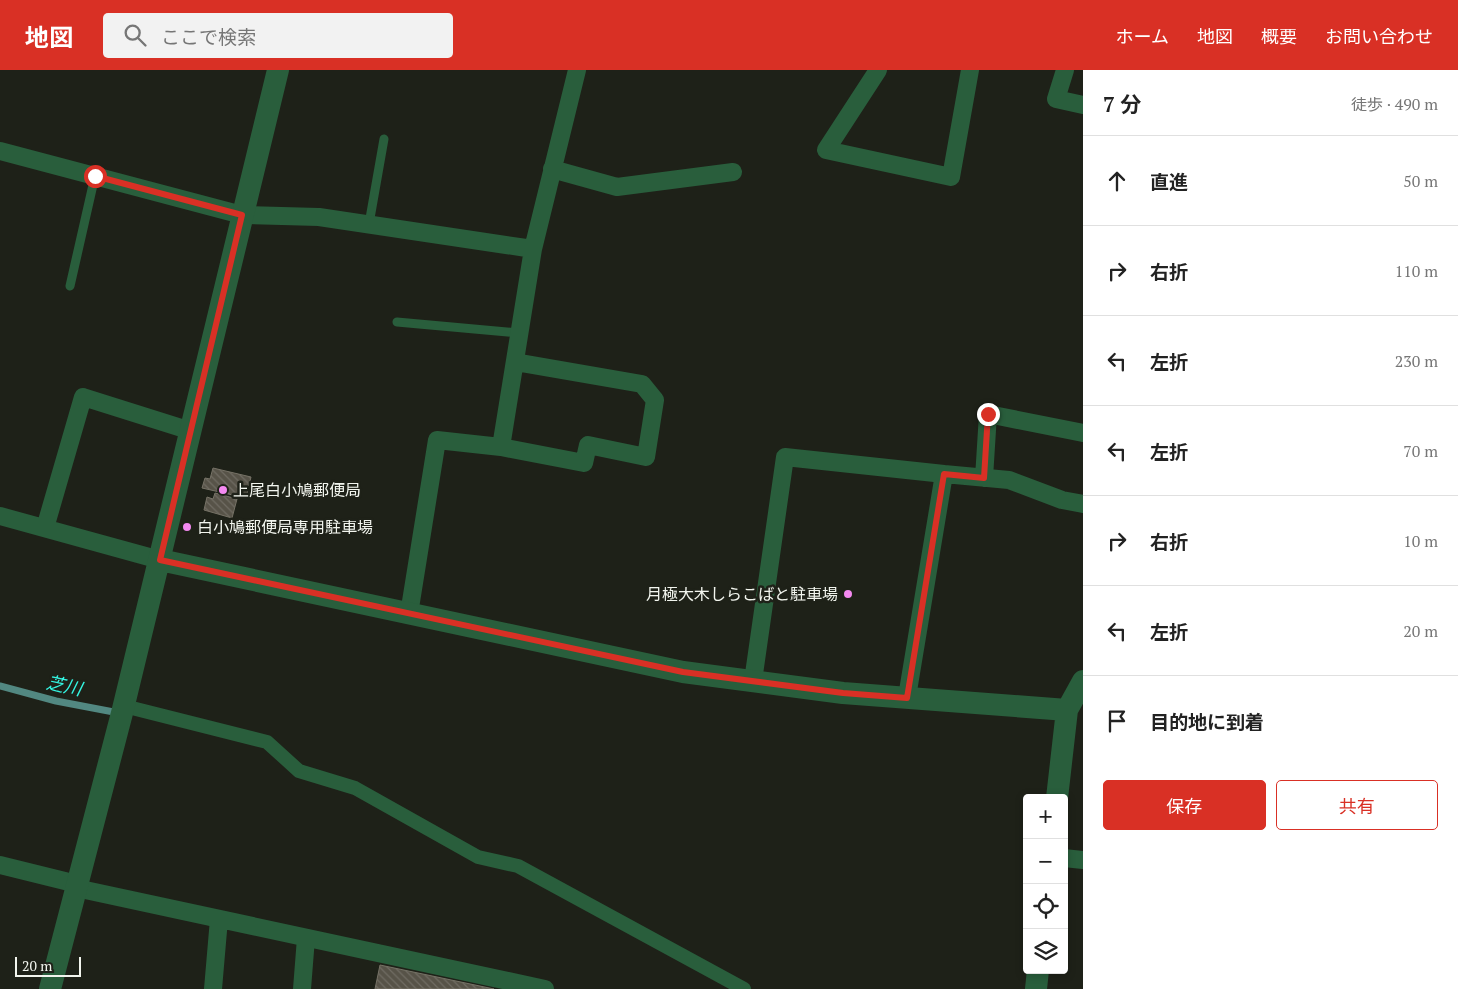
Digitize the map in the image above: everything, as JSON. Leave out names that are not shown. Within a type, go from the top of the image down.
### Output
[{"type":"street","points":[[50,989],[124,706],[278,70]]},
{"type":"street","points":[[502,447],[533,249],[577,70]]},
{"type":"street","points":[[878,70],[826,150],[951,177],[970,70]]},
{"type":"street","points":[[1065,70],[1056,100],[1083,105]]},
{"type":"street","points":[[0,151],[242,215],[319,217],[533,249]]},
{"type":"street","points":[[552,169],[617,187],[733,172]]},
{"type":"street","points":[[409,614],[437,440],[502,447],[584,463],[588,445],[646,457],[655,400],[642,384],[514,362]]},
{"type":"street","points":[[45,528],[83,397],[191,431]]},
{"type":"street","points":[[984,478],[988,414],[1083,433]]},
{"type":"street","points":[[753,681],[785,457],[1009,480],[1062,500],[1083,504]]},
{"type":"street","points":[[907,698],[944,474]]},
{"type":"street","points":[[0,516],[160,560],[683,672],[843,693],[1066,710]]},
{"type":"street","points":[[1057,794],[1066,710],[1083,681]]},
{"type":"street","points":[[124,706],[267,742],[299,771],[355,788],[478,857],[518,866],[744,989]]},
{"type":"street","points":[[1068,858],[1083,860]]},
{"type":"street","points":[[0,865],[76,886],[218,919],[545,989]]},
{"type":"street","points":[[213,989],[218,919]]},
{"type":"street","points":[[302,989],[306,938]]},
{"type":"street","points":[[1036,989],[1038,974]]},
{"type":"lane","points":[[370,224],[384,139]]},
{"type":"lane","points":[[70,286],[95,176]]},
{"type":"lane","points":[[397,322],[519,333]]},
{"type":"building","points":[[213,468],[251,477],[246,498],[202,488],[205,478],[210,479]]},
{"type":"building","points":[[215,493],[237,499],[232,518],[204,510],[207,497],[213,499]]},
{"type":"building","points":[[380,965],[494,989],[375,989]]},
{"type":"waterway","name":"芝川","points":[[0,686],[56,701],[119,713]]},
{"type":"place","name":"上尾白小鳩郵便局","points":[[223,490]]},
{"type":"place","name":"白小鳩郵便局専用駐車場","points":[[187,527]]},
{"type":"place","name":"月極大木しらこばと駐車場","points":[[848,594]]},
{"type":"route","points":[[95,176],[242,215],[160,560],[683,672],[843,693],[907,698],[944,474],[984,478],[988,414]]}]
